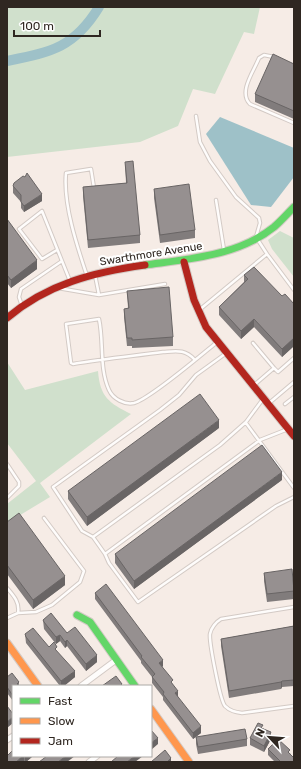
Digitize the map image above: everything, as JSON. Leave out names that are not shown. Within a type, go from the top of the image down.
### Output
[{"type":"street","name":"Swarthmore Avenue","points":[[7,318],[22,306],[70,281],[95,274],[184,262],[224,252],[266,232],[294,207]]},
{"type":"street","points":[[184,262],[197,312],[203,323],[226,354],[294,436]]},
{"type":"street","points":[[77,615],[90,622],[134,685]]},
{"type":"street","points":[[8,647],[37,685]]},
{"type":"street","points":[[82,685],[116,660]]},
{"type":"street","points":[[152,712],[190,762]]},
{"type":"lane","points":[[276,58],[264,55],[259,58],[244,93],[245,99],[250,104],[294,123]]},
{"type":"lane","points":[[196,116],[200,142],[210,161],[236,197],[259,218],[260,223],[256,237],[294,290]]},
{"type":"lane","points":[[87,276],[69,209],[65,182],[66,173],[91,169],[94,188]]},
{"type":"lane","points":[[216,200],[224,252]]},
{"type":"lane","points":[[57,250],[42,259],[19,229],[42,211],[70,281]]},
{"type":"lane","points":[[197,312],[267,254]]},
{"type":"lane","points":[[22,306],[18,297],[21,289],[62,262]]},
{"type":"lane","points":[[95,274],[99,295]]},
{"type":"lane","points":[[56,287],[99,295],[165,284]]},
{"type":"lane","points":[[195,360],[190,355],[179,350],[102,360],[71,363],[66,324],[99,320],[102,360],[110,392],[118,400],[129,403],[142,400],[195,360],[217,342]]},
{"type":"lane","points":[[253,343],[278,372],[294,358]]},
{"type":"lane","points":[[226,354],[196,375],[179,395],[160,410],[53,487],[82,531],[93,537],[105,554],[109,563],[138,602],[276,506],[294,497]]},
{"type":"lane","points":[[253,386],[274,368]]},
{"type":"lane","points":[[93,537],[220,445],[246,422],[266,401],[294,382]]},
{"type":"lane","points":[[285,404],[294,397]]},
{"type":"lane","points":[[246,422],[294,488]]},
{"type":"lane","points":[[105,554],[260,440],[288,428]]},
{"type":"lane","points":[[7,464],[19,482],[19,486],[18,490],[7,498]]},
{"type":"lane","points":[[7,618],[18,613],[36,612],[52,605],[80,582],[84,571],[44,518]]},
{"type":"lane","points":[[7,588],[16,600],[19,607],[18,613]]},
{"type":"lane","points":[[294,607],[220,619],[216,622],[210,634],[220,696],[229,710],[242,713],[294,706]]},
{"type":"green space","points":[[7,7],[260,7],[254,34],[244,32],[215,94],[193,89],[178,126],[140,142],[7,157]]},
{"type":"green space","points":[[280,231],[294,238],[294,277],[272,249],[268,240]]},
{"type":"green space","points":[[7,362],[25,390],[98,371],[101,387],[107,398],[131,414],[40,483],[50,497],[7,523],[7,504],[36,481],[7,443]]},
{"type":"water","points":[[220,117],[294,148],[294,177],[271,207],[251,205],[206,134]]},
{"type":"building","points":[[273,54],[294,64],[294,111],[255,94]]},
{"type":"building","points":[[133,161],[140,235],[88,240],[83,187],[127,183],[125,162]]},
{"type":"building","points":[[27,173],[42,194],[24,206],[21,202],[21,195],[13,186],[14,183],[23,176],[25,177]]},
{"type":"building","points":[[189,184],[195,230],[160,235],[154,189]]},
{"type":"building","points":[[7,219],[37,260],[11,280],[7,275]]},
{"type":"building","points":[[254,267],[282,296],[285,294],[294,304],[294,338],[282,349],[254,319],[241,331],[219,307],[248,279],[244,275]]},
{"type":"building","points":[[169,287],[173,337],[132,340],[132,338],[127,338],[124,309],[129,308],[127,291]]},
{"type":"building","points":[[200,394],[219,420],[87,517],[68,491]]},
{"type":"building","points":[[262,445],[282,472],[134,581],[115,554]]},
{"type":"building","points":[[19,513],[65,576],[33,600],[7,565],[7,522]]},
{"type":"building","points":[[292,569],[294,591],[267,594],[264,573]]},
{"type":"building","points":[[106,584],[163,660],[159,663],[173,680],[171,682],[178,691],[175,693],[201,726],[193,733],[152,677],[155,674],[95,593]]},
{"type":"building","points":[[51,613],[67,633],[75,627],[97,655],[86,664],[67,640],[65,642],[60,635],[56,637],[43,620]]},
{"type":"building","points":[[294,626],[294,680],[229,691],[221,639]]},
{"type":"building","points":[[33,628],[49,647],[54,642],[57,647],[55,649],[75,671],[61,681],[26,637],[25,634]]},
{"type":"building","points":[[12,673],[19,682],[17,684],[18,685],[12,685],[12,694],[7,687],[7,677]]},
{"type":"building","points":[[116,676],[122,684],[121,685],[103,685]]},
{"type":"building","points":[[7,706],[12,713],[12,718],[7,722]]},
{"type":"building","points":[[258,723],[263,725],[261,728],[271,732],[264,746],[250,738]]},
{"type":"building","points":[[245,729],[247,739],[198,747],[196,737]]},
{"type":"building","points":[[152,731],[158,738],[152,742]]},
{"type":"building","points":[[278,739],[290,750],[288,752],[294,758],[294,762],[281,762],[268,749]]},
{"type":"building","points":[[165,750],[171,758],[167,762],[151,762]]},
{"type":"building","points":[[12,751],[12,757],[22,757],[16,762],[7,762],[7,756]]},
{"type":"building","points":[[46,757],[65,757],[58,762],[39,762]]},
{"type":"building","points":[[117,757],[134,757],[127,762],[111,762]]},
{"type":"waterway","points":[[7,61],[49,51],[71,40],[90,21],[99,7]]},
{"type":"traffic: fast","points":[[145,265],[212,255],[245,244],[260,237],[274,227],[294,207]]},
{"type":"traffic: fast","points":[[77,615],[90,622],[134,685]]},
{"type":"traffic: slow","points":[[7,643],[37,685]]},
{"type":"traffic: slow","points":[[152,710],[189,762]]},
{"type":"traffic: jam","points":[[184,262],[194,300],[206,327],[294,436]]},
{"type":"traffic: jam","points":[[7,318],[38,296],[72,281],[108,271],[145,265]]}]
